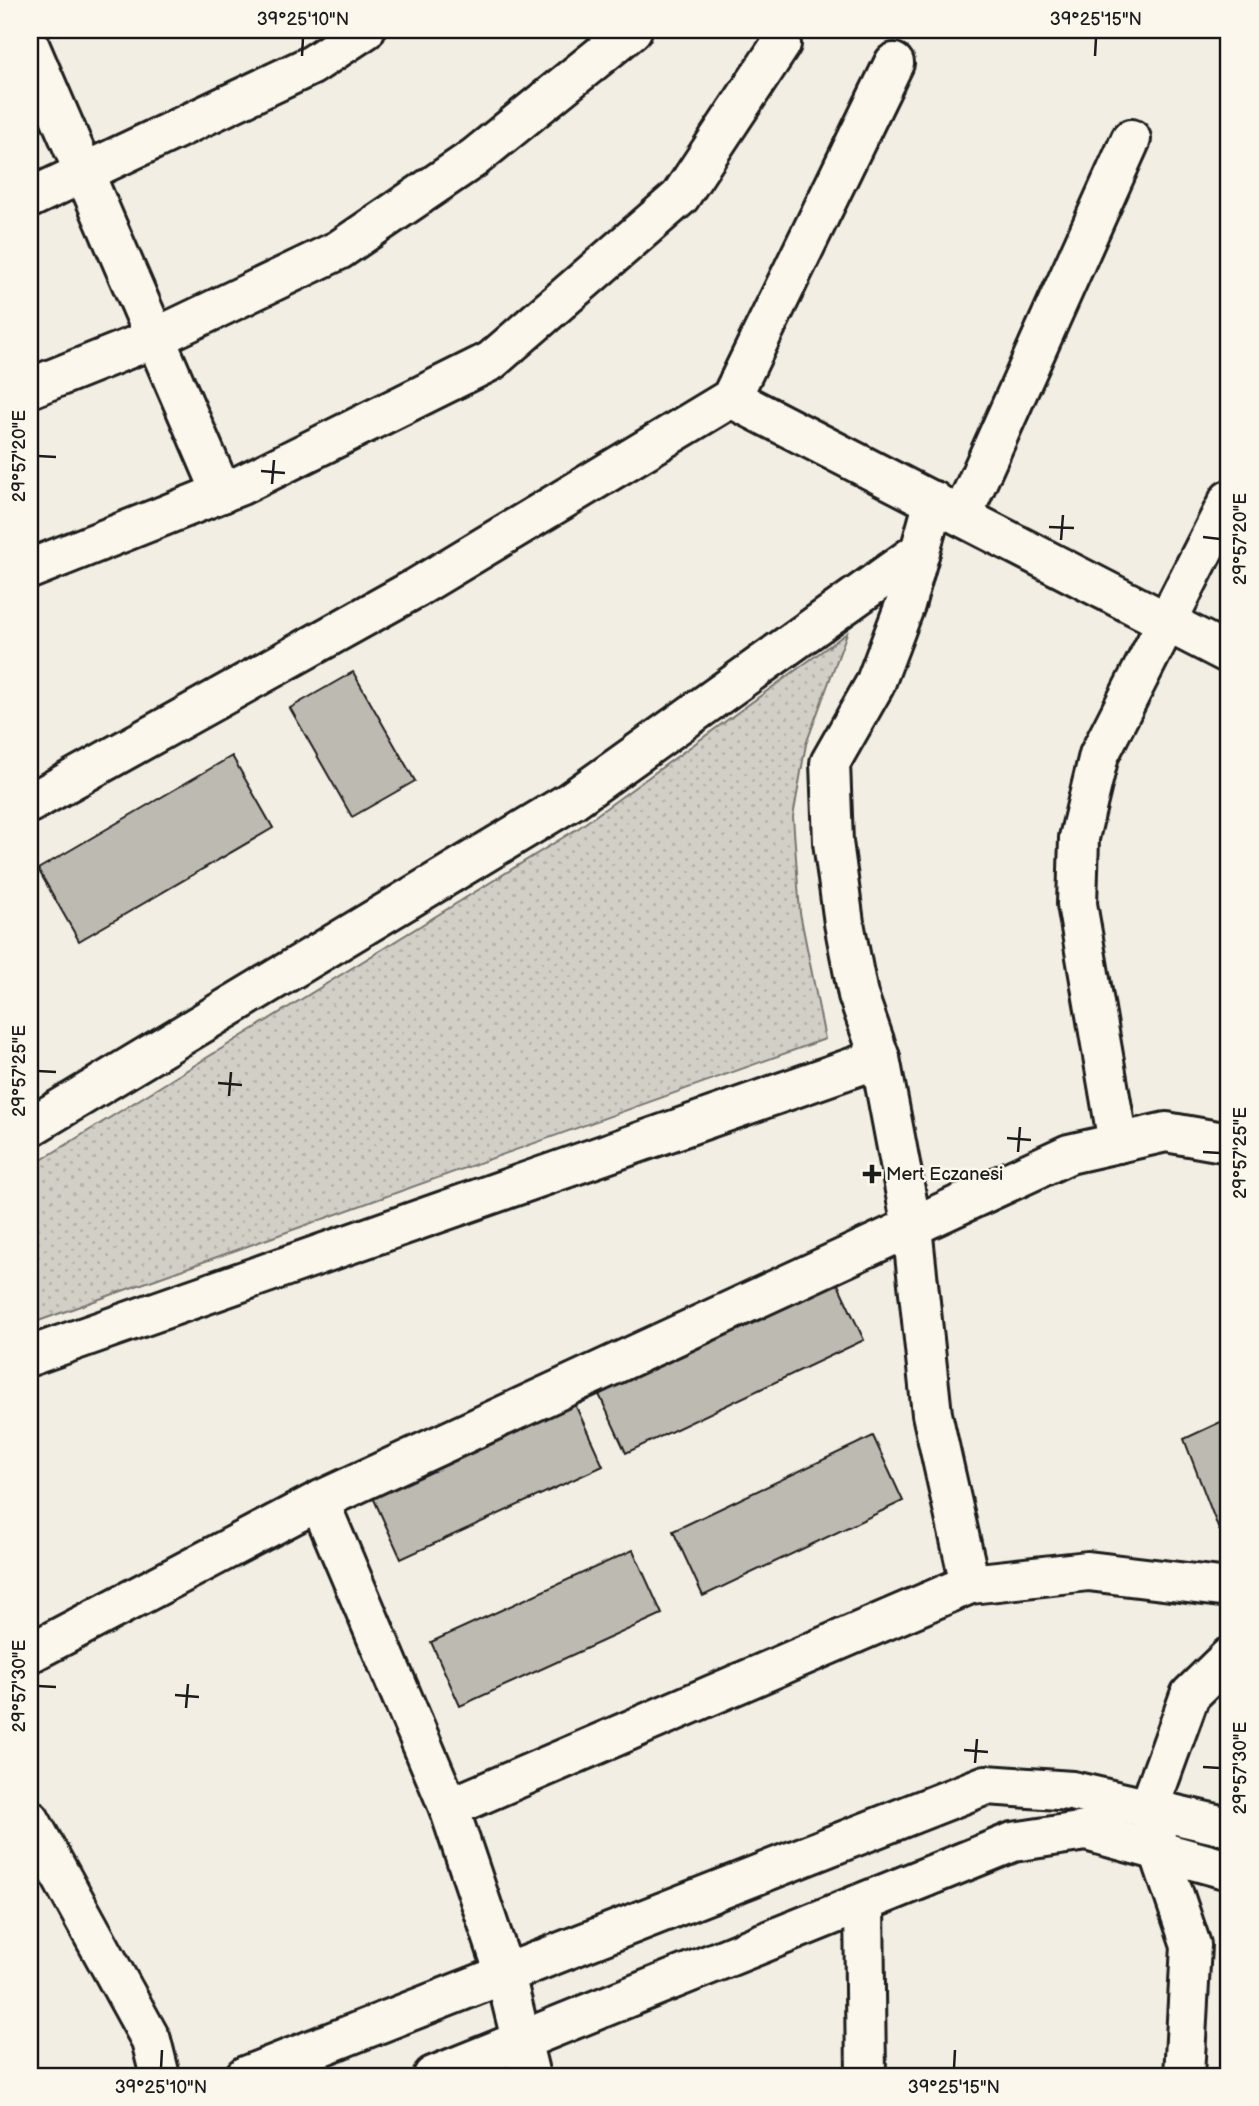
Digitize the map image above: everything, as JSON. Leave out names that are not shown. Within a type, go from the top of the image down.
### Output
[{"type":"street","points":[[30,198],[312,65],[365,30]]},
{"type":"street","points":[[30,388],[155,338],[339,250],[474,158],[632,30]]},
{"type":"street","points":[[30,569],[222,493],[491,361],[680,197],[781,44]]},
{"type":"street","points":[[30,47],[222,493]]},
{"type":"street","points":[[30,803],[416,588],[731,398],[894,63]]},
{"type":"street","points":[[970,1584],[932,1414],[912,1227],[880,1058],[858,995],[844,923],[833,842],[830,763],[875,684],[905,605],[920,551],[948,509],[1131,139]]},
{"type":"street","points":[[731,398],[1229,654]]},
{"type":"street","points":[[1118,1143],[1077,904],[1079,838],[1099,755],[1229,500]]},
{"type":"street","points":[[30,1127],[571,802],[920,551]]},
{"type":"street","points":[[30,1356],[880,1058]]},
{"type":"street","points":[[30,1653],[319,1501],[1069,1154],[1166,1132],[1229,1143]]},
{"type":"street","points":[[319,1501],[449,1808],[505,1974],[526,2059]]},
{"type":"street","points":[[449,1808],[970,1584],[1088,1571],[1229,1588]]},
{"type":"street","points":[[1184,2076],[1191,1945],[1159,1851],[1149,1808],[1191,1695],[1229,1657]]},
{"type":"street","points":[[245,2076],[986,1784],[1073,1791],[1229,1827]]},
{"type":"street","points":[[433,2076],[526,2059],[864,1903],[1013,1842],[1086,1831],[1229,1870]]},
{"type":"street","points":[[34,1833],[151,2040],[160,2076]]},
{"type":"street","points":[[864,1903],[866,2076]]},
{"type":"shaded area","points":[[847,633],[806,744],[793,817],[800,913],[825,1039],[30,1324],[30,1167],[580,827]]},
{"type":"building","points":[[353,672],[415,781],[352,817],[290,708]]},
{"type":"building","points":[[232,756],[273,828],[79,941],[38,869]]},
{"type":"building","points":[[835,1278],[864,1340],[626,1453],[597,1390]]},
{"type":"building","points":[[574,1402],[603,1466],[401,1559],[372,1495]]},
{"type":"building","points":[[1229,1418],[1229,1527],[1219,1530],[1184,1439]]},
{"type":"building","points":[[873,1436],[903,1501],[703,1596],[673,1531]]},
{"type":"building","points":[[633,1550],[662,1614],[460,1706],[431,1642]]},
{"type":"place","name":"Mert Eczanesi","points":[[872,1174]]}]
